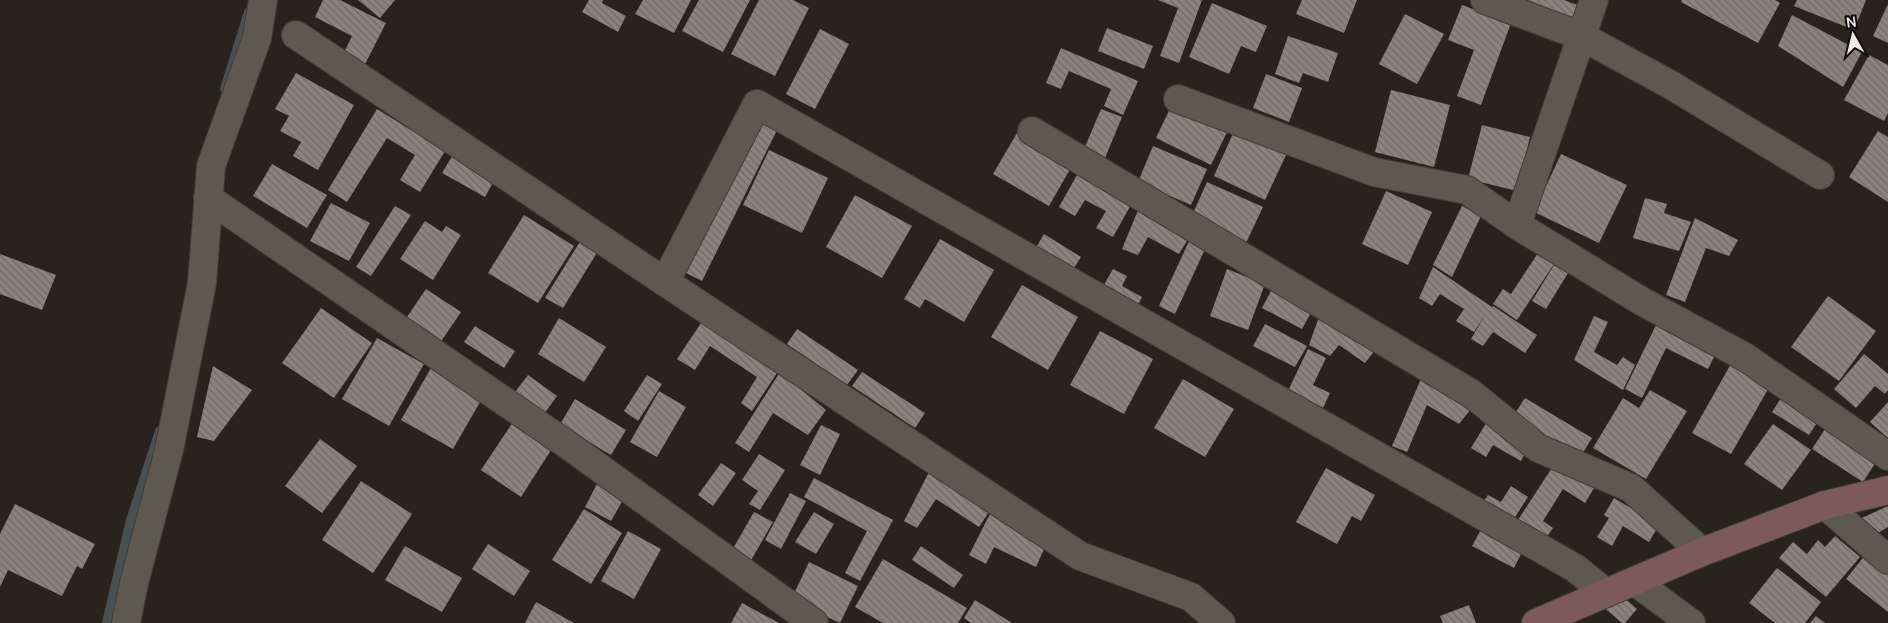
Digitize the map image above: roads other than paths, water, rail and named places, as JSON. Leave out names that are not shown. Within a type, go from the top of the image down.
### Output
[{"type":"street","points":[[126,623],[134,583],[169,450],[202,283],[211,166],[257,38],[263,0]]},
{"type":"street","points":[[1485,0],[1580,36],[1671,84],[1820,175]]},
{"type":"street","points":[[1516,224],[1594,0]]},
{"type":"street","points":[[296,35],[1080,556],[1191,597],[1221,623]]},
{"type":"street","points":[[1178,99],[1374,172],[1467,190],[1516,224],[1643,302],[1745,357],[1888,456]]},
{"type":"street","points":[[665,282],[757,104],[1575,568],[1606,593]]},
{"type":"street","points":[[1032,131],[1472,394],[1538,448],[1631,488],[1702,552]]},
{"type":"street","points":[[208,198],[568,445],[814,623]]},
{"type":"street","points":[[1536,623],[1702,552],[1825,506],[1888,490]]},
{"type":"street","points":[[1825,506],[1888,560]]},
{"type":"street","points":[[1634,581],[1692,623]]},
{"type":"waterway","points":[[225,89],[249,12]]},
{"type":"waterway","points":[[107,623],[131,520],[160,431]]}]
